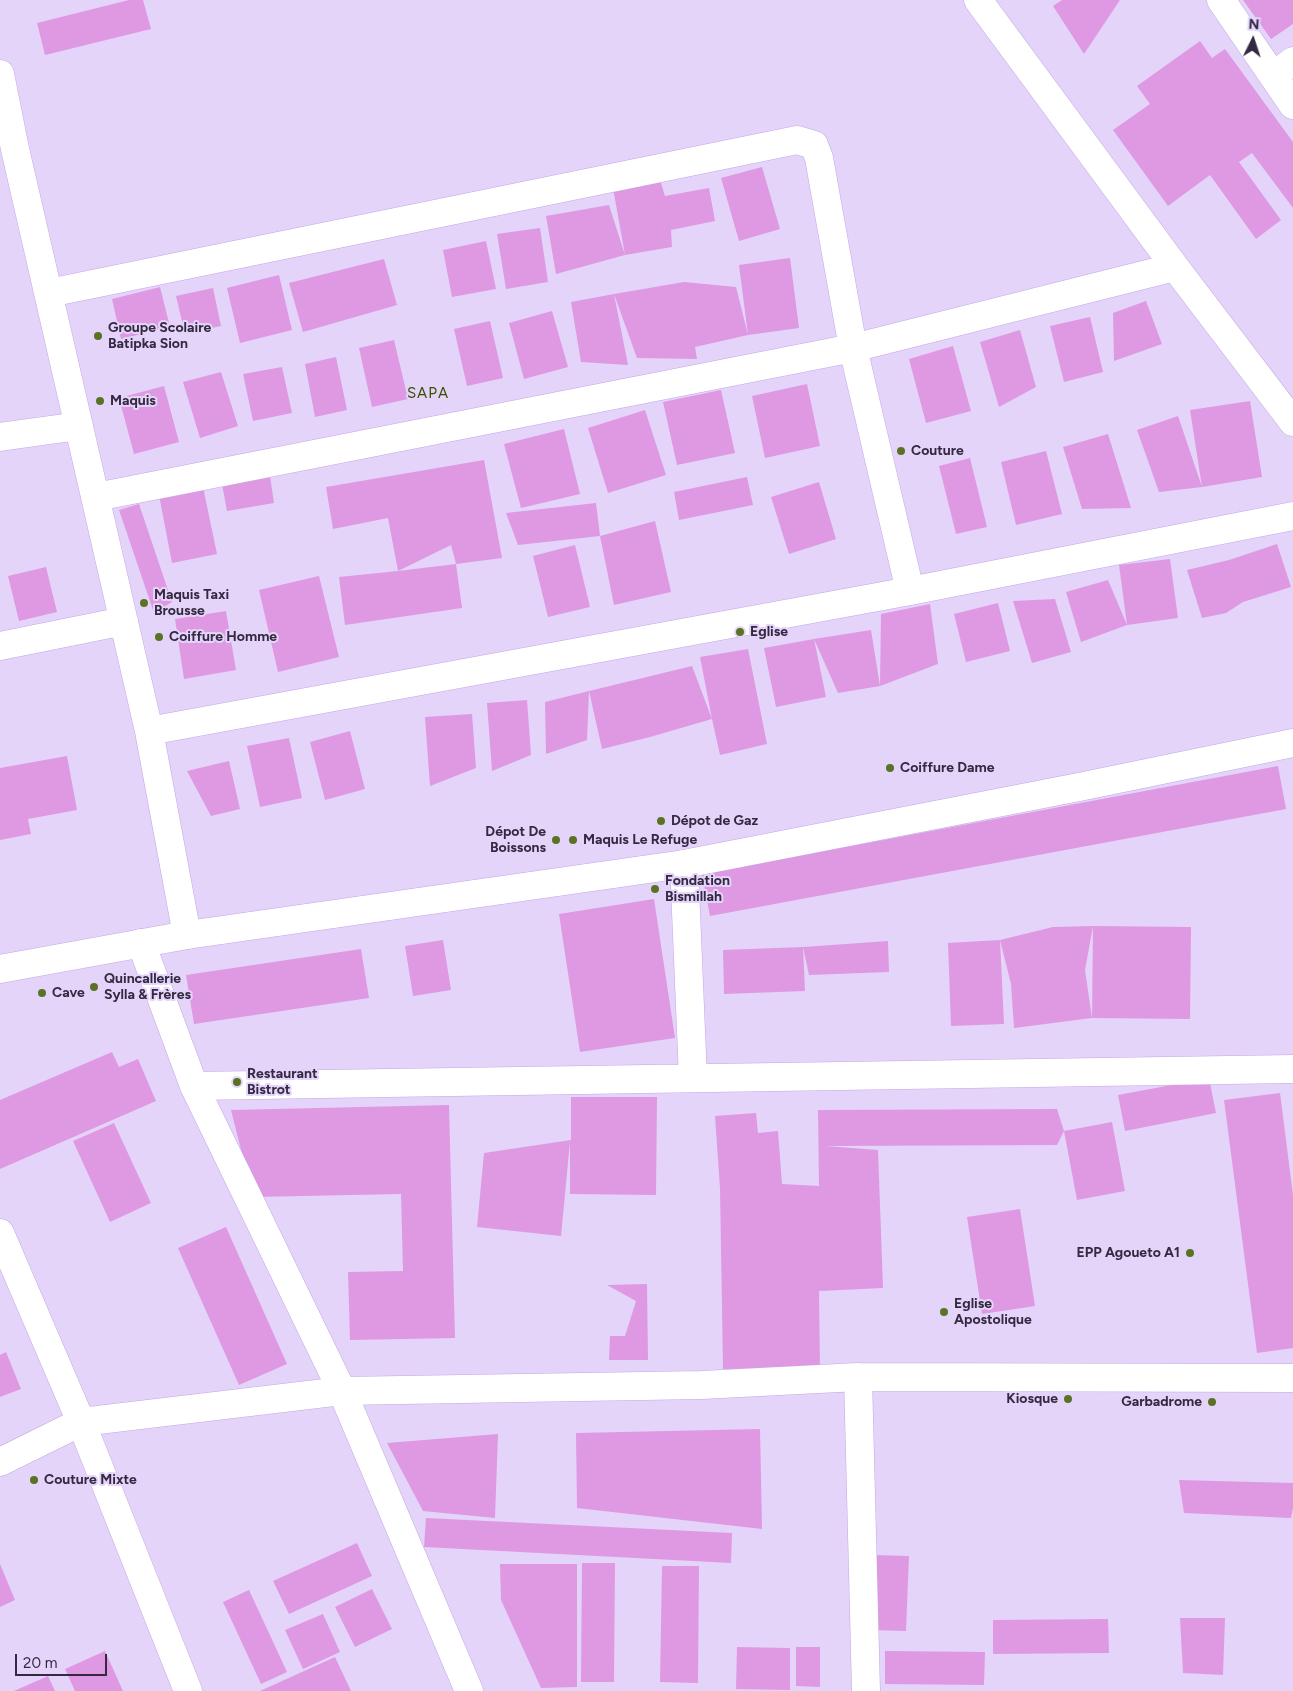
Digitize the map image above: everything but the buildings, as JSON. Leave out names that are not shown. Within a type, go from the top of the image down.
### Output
[{"type":"street","points":[[978,0],[1174,267],[1293,422]]},
{"type":"street","points":[[1221,0],[1283,68],[1293,105]]},
{"type":"street","points":[[0,74],[15,149],[149,731],[187,935]]},
{"type":"street","points":[[49,293],[797,140],[814,145],[819,158],[853,348],[910,591]]},
{"type":"street","points":[[96,498],[853,348],[1174,267]]},
{"type":"street","points":[[0,437],[80,426]]},
{"type":"street","points":[[149,731],[910,591],[1293,516]]},
{"type":"street","points":[[0,646],[124,621]]},
{"type":"street","points":[[0,969],[187,935],[684,864],[1293,743]]},
{"type":"street","points":[[684,864],[693,1078]]},
{"type":"street","points":[[141,943],[194,1086],[342,1392],[470,1691]]},
{"type":"street","points":[[194,1086],[1293,1069]]},
{"type":"street","points":[[0,1233],[81,1422],[188,1691]]},
{"type":"street","points":[[858,1377],[866,1691]]},
{"type":"street","points":[[0,1462],[81,1422],[342,1392],[702,1385],[858,1377],[1293,1378]]},
{"type":"place","name":"Groupe Scolaire Batipka Sion","points":[[98,336]]},
{"type":"place","name":"Maquis","points":[[100,401]]},
{"type":"place","name":"Couture","points":[[901,451]]},
{"type":"place","name":"Maquis Taxi Brousse","points":[[144,603]]},
{"type":"place","name":"Eglise","points":[[740,632]]},
{"type":"place","name":"Coiffure Homme","points":[[159,637]]},
{"type":"place","name":"Coiffure Dame","points":[[890,768]]},
{"type":"place","name":"Dépot de Gaz","points":[[661,821]]},
{"type":"place","name":"Dépot De Boissons","points":[[556,840]]},
{"type":"place","name":"Maquis Le Refuge","points":[[573,840]]},
{"type":"place","name":"Fondation Bismillah","points":[[655,889]]},
{"type":"place","name":"Quincallerie Sylla & Frères","points":[[94,987]]},
{"type":"place","name":"Cave","points":[[42,993]]},
{"type":"place","name":"Restaurant Bistrot","points":[[237,1082]]},
{"type":"place","name":"EPP Agoueto A1","points":[[1190,1253]]},
{"type":"place","name":"Eglise Apostolique","points":[[944,1312]]},
{"type":"place","name":"Kiosque","points":[[1068,1399]]},
{"type":"place","name":"Garbadrome","points":[[1212,1402]]},
{"type":"place","name":"Couture Mixte","points":[[34,1480]]},
{"type":"district","name":"SAPA","points":[[428,394]]}]
